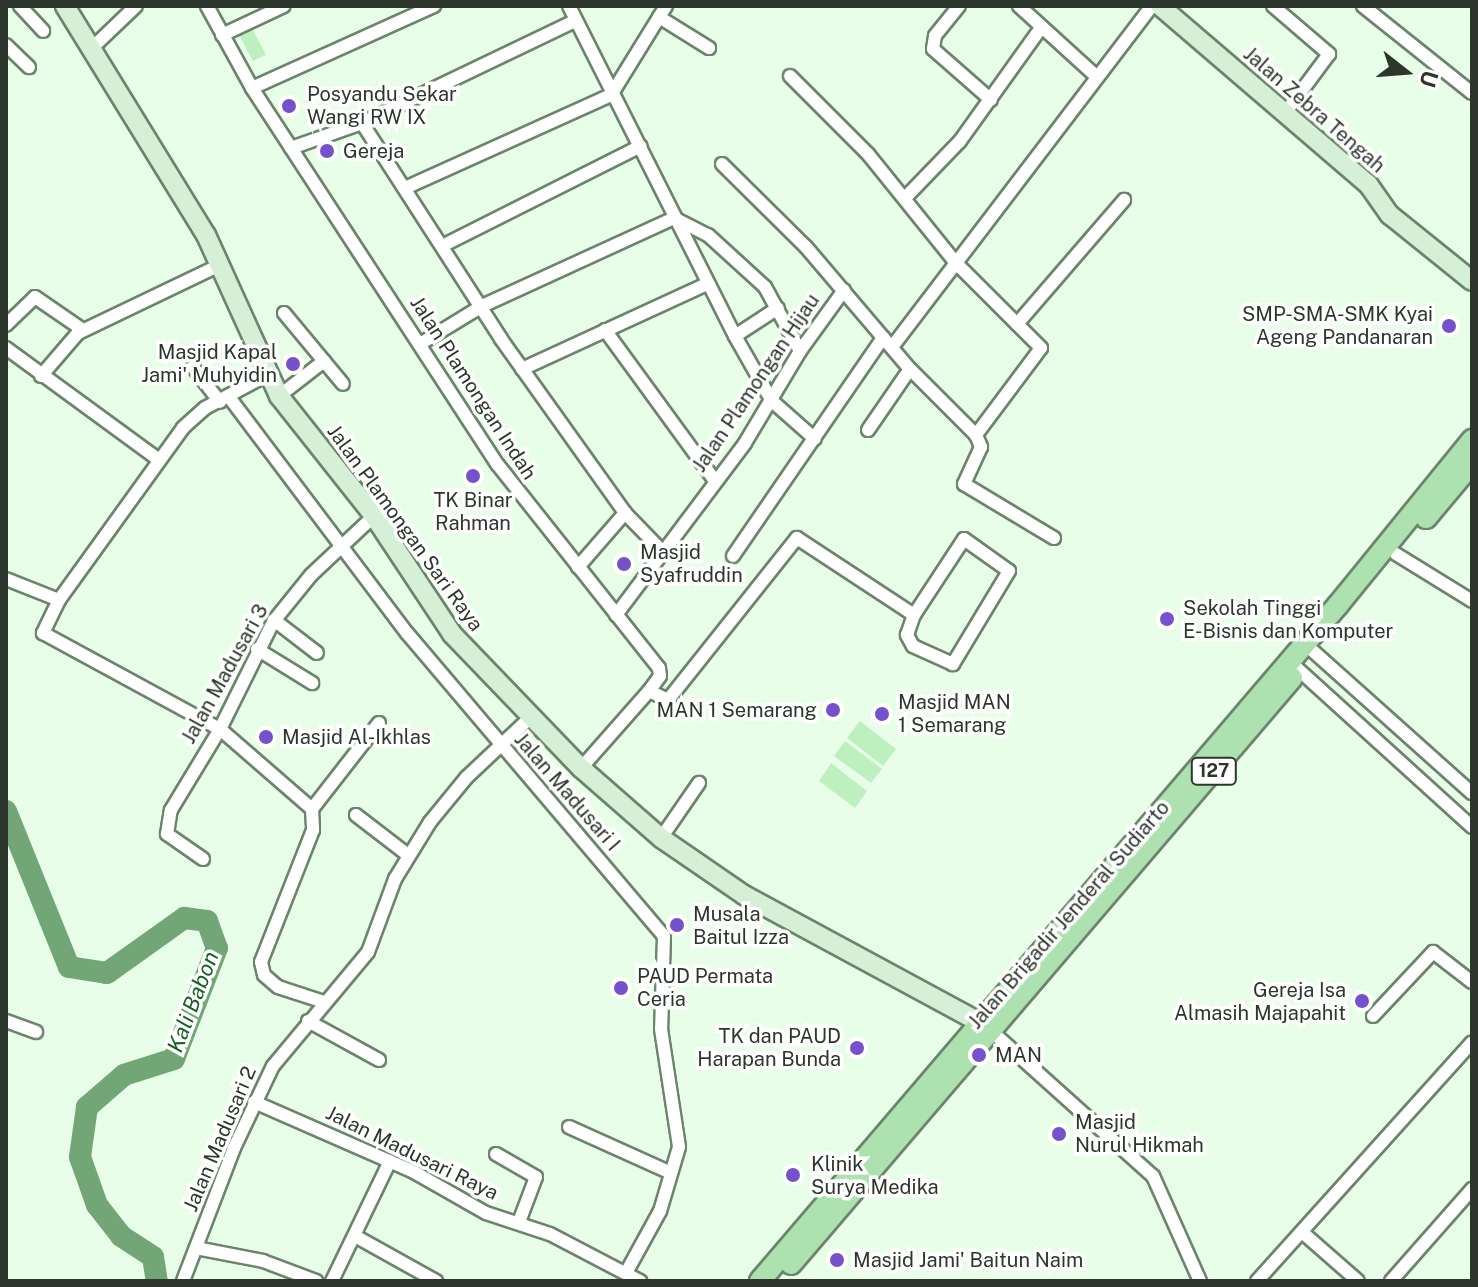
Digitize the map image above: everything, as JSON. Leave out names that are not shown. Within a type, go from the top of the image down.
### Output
[{"type":"main road","name":"Jalan Brigadir Jenderal Sudiarto","points":[[1309,648],[1472,440]]},
{"type":"main road","name":"Jalan Brigadir Jenderal Sudiarto","points":[[760,1281],[1294,665],[1396,554],[1472,463]]},
{"type":"main road","name":"Jalan Brigadir Jenderal Sudiarto","points":[[776,1281],[983,1025]]},
{"type":"street","points":[[20,6],[43,31]]},
{"type":"street","name":"Jalan Plamongan Sari Raya","points":[[65,6],[220,265],[279,396],[374,516],[514,731],[581,768],[661,838],[744,895],[983,1025]]},
{"type":"street","points":[[91,49],[136,6]]},
{"type":"street","name":"Jalan Plamongan Indah","points":[[207,6],[252,88],[498,465],[659,668],[660,676],[649,691]]},
{"type":"street","points":[[222,35],[284,6]]},
{"type":"street","points":[[252,88],[434,6]]},
{"type":"street","points":[[569,6],[611,95],[641,146],[735,336],[772,401],[815,439]]},
{"type":"street","points":[[959,6],[935,36],[933,49],[991,100]]},
{"type":"street","points":[[1019,6],[1096,76]]},
{"type":"street","points":[[733,556],[815,439],[888,343],[956,263],[1152,6]]},
{"type":"street","name":"Jalan Zebra Tengah","points":[[1160,6],[1368,184],[1390,215],[1472,281]]},
{"type":"street","points":[[1273,6],[1329,54],[1285,113]]},
{"type":"street","points":[[1366,7],[1472,93]]},
{"type":"street","points":[[405,188],[611,95],[663,12],[709,48]]},
{"type":"street","points":[[291,148],[362,123],[575,21]]},
{"type":"street","points":[[905,198],[991,100],[1041,28]]},
{"type":"street","points":[[6,45],[29,67]]},
{"type":"street","points":[[790,76],[905,198],[956,263],[1040,346],[1040,353],[976,435]]},
{"type":"street","points":[[362,123],[522,369],[625,513],[664,553]]},
{"type":"street","points":[[444,245],[641,146]]},
{"type":"street","points":[[722,164],[844,290],[910,369],[976,435],[981,447],[964,484],[1054,538]]},
{"type":"street","points":[[1017,324],[1124,200]]},
{"type":"street","points":[[420,344],[482,306],[674,218]]},
{"type":"street","points":[[674,218],[708,235],[765,287],[800,351]]},
{"type":"street","points":[[41,376],[83,330],[220,265]]},
{"type":"street","points":[[522,369],[707,284]]},
{"type":"street","name":"Jalan Plamongan Hijau","points":[[616,615],[772,401],[800,351],[844,290]]},
{"type":"street","points":[[6,325],[35,297],[83,330]]},
{"type":"street","points":[[735,336],[778,308]]},
{"type":"street","points":[[284,313],[343,384]]},
{"type":"street","points":[[605,330],[715,481]]},
{"type":"street","points":[[6,348],[159,460]]},
{"type":"street","points":[[279,396],[324,361]]},
{"type":"street","name":"Jalan Madusari I","points":[[193,367],[224,400],[341,544],[514,731],[664,936],[661,1029],[679,1134],[660,1211],[627,1271]]},
{"type":"street","points":[[868,430],[910,369]]},
{"type":"street","points":[[267,375],[194,416],[59,600],[43,633],[220,729],[312,809]]},
{"type":"street","points":[[578,567],[625,513]]},
{"type":"street","name":"Jalan Madusari 3","points":[[203,859],[170,840],[165,828],[220,729],[274,620],[341,544],[374,516]]},
{"type":"street","points":[[581,768],[649,691],[668,700],[797,538],[914,615]]},
{"type":"street","points":[[961,540],[1009,569],[953,664],[908,641],[914,615],[961,540]]},
{"type":"street","points":[[1396,554],[1472,601]]},
{"type":"street","points":[[6,579],[59,600]]},
{"type":"street","points":[[274,620],[317,653]]},
{"type":"street","points":[[1309,648],[1472,793]]},
{"type":"street","points":[[257,649],[312,683]]},
{"type":"street","points":[[1294,665],[1472,827]]},
{"type":"street","points":[[1339,706],[1355,688]]},
{"type":"street","points":[[324,1002],[278,987],[264,975],[261,962],[313,830],[312,809],[379,723]]},
{"type":"street","name":"Jalan Madusari 2","points":[[183,1281],[254,1102],[273,1066],[368,952],[408,855],[467,777],[514,731]]},
{"type":"street","points":[[1389,751],[1407,735]]},
{"type":"street","points":[[1405,766],[1421,748]]},
{"type":"street","points":[[661,838],[699,783]]},
{"type":"street","points":[[356,815],[408,855]]},
{"type":"street","points":[[1373,1016],[1433,952],[1472,982]]},
{"type":"street","points":[[6,1021],[36,1032]]},
{"type":"street","points":[[308,1021],[379,1060]]},
{"type":"street","points":[[983,1025],[1162,1188],[1200,1281]]},
{"type":"street","points":[[1257,1281],[1472,1042]]},
{"type":"street","name":"Jalan Madusari Raya","points":[[254,1102],[390,1161],[475,1208],[519,1222],[627,1271],[640,1281]]},
{"type":"street","points":[[569,1127],[671,1173]]},
{"type":"street","points":[[496,1154],[536,1177],[519,1222]]},
{"type":"street","points":[[332,1281],[390,1161]]},
{"type":"street","points":[[1391,1281],[1472,1189]]},
{"type":"street","points":[[1302,1232],[1358,1281]]},
{"type":"street","points":[[355,1236],[436,1281]]},
{"type":"street","points":[[196,1248],[263,1261],[316,1281]]},
{"type":"green space","points":[[252,28],[266,55],[253,61],[239,35]]},
{"type":"green space","points":[[860,721],[896,749],[883,766],[847,738]]},
{"type":"green space","points":[[845,741],[882,769],[871,783],[834,756]]},
{"type":"green space","points":[[831,763],[867,791],[855,808],[819,781]]},
{"type":"waterway","name":"Kali Babon","points":[[6,811],[69,967],[107,973],[184,918],[207,921],[217,948],[174,1059],[124,1075],[87,1107],[80,1157],[97,1205],[121,1236],[153,1257],[157,1281]]},
{"type":"place","name":"Posyandu Sekar Wangi RW IX","points":[[289,106]]},
{"type":"place","name":"Gereja","points":[[327,151]]},
{"type":"place","name":"SMP-SMA-SMK Kyai Ageng Pandanaran","points":[[1449,326]]},
{"type":"place","name":"Masjid Kapal Jami' Muhyidin","points":[[293,364]]},
{"type":"place","name":"TK Binar Rahman","points":[[473,476]]},
{"type":"place","name":"Masjid Syafruddin","points":[[624,564]]},
{"type":"place","name":"Sekolah Tinggi E-Bisnis dan Komputer","points":[[1167,619]]},
{"type":"place","name":"MAN 1 Semarang","points":[[833,710]]},
{"type":"place","name":"Masjid MAN 1 Semarang","points":[[882,714]]},
{"type":"place","name":"Masjid Al-Ikhlas","points":[[266,737]]},
{"type":"place","name":"Musala Baitul Izza","points":[[677,925]]},
{"type":"place","name":"PAUD Permata Ceria","points":[[621,988]]},
{"type":"place","name":"Gereja Isa Almasih Majapahit","points":[[1362,1001]]},
{"type":"place","name":"TK dan PAUD Harapan Bunda","points":[[857,1048]]},
{"type":"place","name":"MAN","points":[[979,1055]]},
{"type":"place","name":"Masjid Nurul Hikmah","points":[[1059,1134]]},
{"type":"place","name":"Klinik Surya Medika","points":[[793,1175]]},
{"type":"place","name":"Masjid Jami' Baitun Naim","points":[[837,1260]]}]
